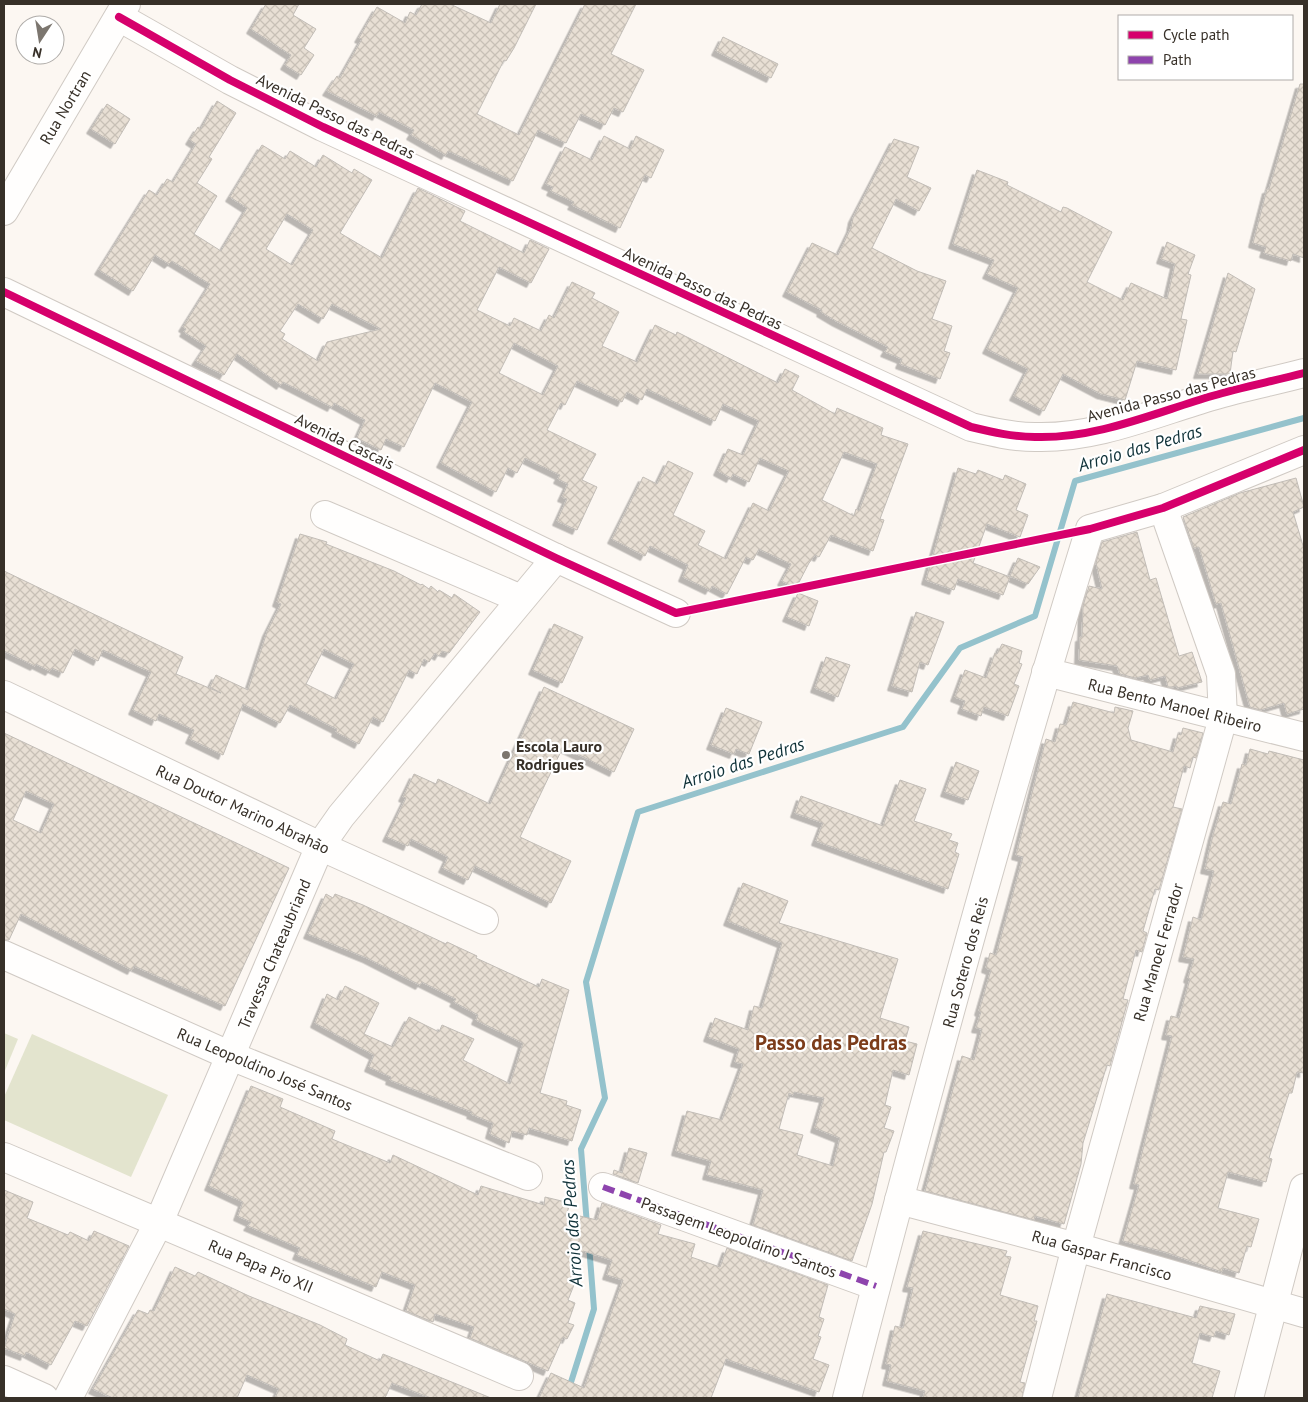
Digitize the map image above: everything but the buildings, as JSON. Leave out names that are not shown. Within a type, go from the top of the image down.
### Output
[{"type":"street","name":"Rua Nortran","points":[[4,210],[123,10]]},
{"type":"street","name":"Avenida Passo das Pedras","points":[[123,10],[230,80],[322,127],[971,428],[1036,437],[1077,434],[1123,424],[1212,396],[1304,373]]},
{"type":"street","name":"Avenida Cascais","points":[[4,292],[556,558],[676,613]]},
{"type":"street","points":[[1164,508],[1304,450]]},
{"type":"street","name":"Rua Sotero dos Reis","points":[[847,1398],[899,1200],[1046,672],[1090,529],[1164,508]]},
{"type":"street","name":"Rua Manoel Ferrador","points":[[1037,1398],[1076,1247],[1223,718],[1221,674],[1164,508]]},
{"type":"street","points":[[325,515],[521,599]]},
{"type":"street","name":"Travessa Chateaubriand","points":[[68,1398],[159,1222],[320,846],[341,816],[556,558]]},
{"type":"street","name":"Rua Bento Manoel Ribeiro","points":[[1046,672],[1304,737]]},
{"type":"street","name":"Rua Doutor Marino Abrahão","points":[[4,694],[320,846],[484,920]]},
{"type":"street","name":"Rua Leopoldino José Santos","points":[[4,955],[231,1056],[528,1176]]},
{"type":"street","name":"Rua Papa Pio XII","points":[[4,1157],[519,1376]]},
{"type":"street","name":"Passagem Leopoldino J Santos","points":[[603,1187],[876,1286]]},
{"type":"street","points":[[1249,1398],[1304,1188]]},
{"type":"street","name":"Rua Gaspar Francisco","points":[[899,1200],[1076,1247],[1304,1313]]},
{"type":"street","points":[[4,1380],[44,1398]]},
{"type":"green space","points":[[4,1033],[18,1039],[4,1073]]},
{"type":"green space","points":[[32,1034],[168,1095],[131,1177],[4,1120],[4,1097]]},
{"type":"waterway","name":"Arroio das Pedras","points":[[587,1225],[581,1149],[605,1098],[586,982],[638,812],[903,727],[960,648],[1035,616],[1075,481],[1304,418]]},
{"type":"waterway","name":"Arroio das Pedras","points":[[566,1398],[594,1309],[589,1245]]},
{"type":"marked path","points":[[603,1187],[876,1286]]},
{"type":"cycle path","points":[[119,17],[230,80],[323,127],[971,427],[1027,437],[1058,437],[1080,434],[1125,424],[1223,393],[1304,373]]},
{"type":"cycle path","points":[[4,292],[556,558],[676,613],[1090,529],[1163,508],[1304,450]]},
{"type":"place","name":"Escola Lauro Rodrigues","points":[[506,755]]},
{"type":"district","name":"Passo das Pedras","points":[[831,1043]]}]
